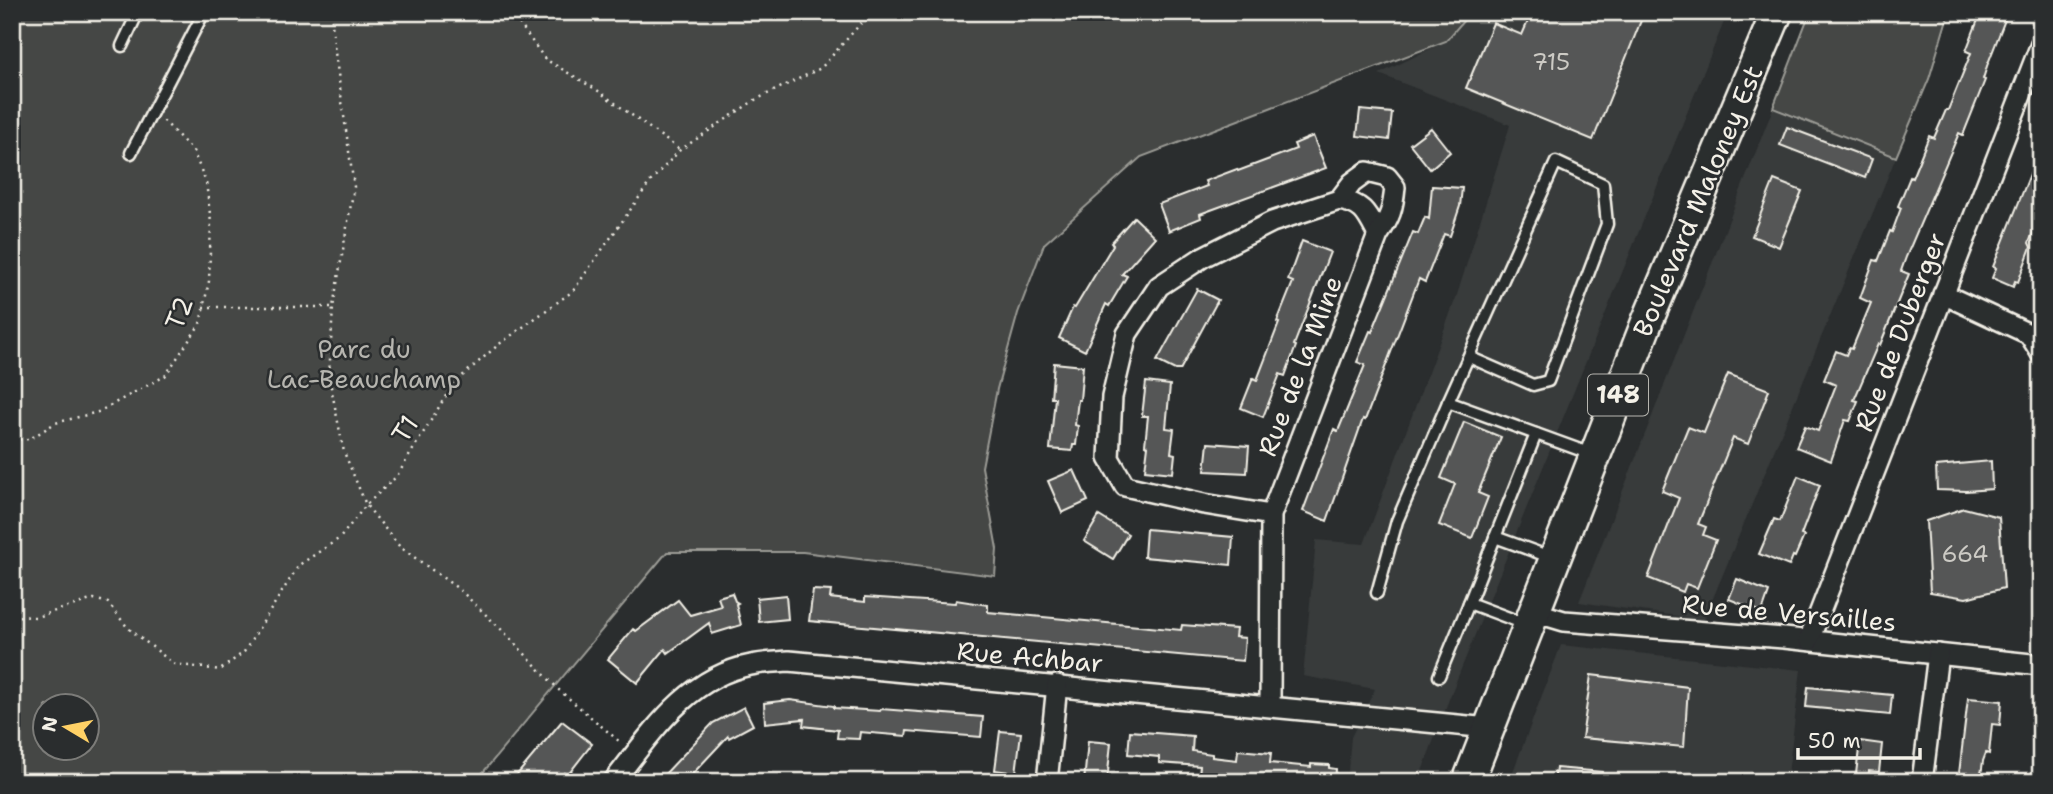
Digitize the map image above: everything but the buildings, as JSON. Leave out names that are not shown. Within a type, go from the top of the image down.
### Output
[{"type":"main road","name":"Boulevard Maloney Est","points":[[1468,782],[1647,322],[1777,12]]},
{"type":"street","name":"Rue de Duberger","points":[[1809,640],[2041,44]]},
{"type":"street","name":"Rue de la Mine","points":[[1270,706],[1271,515],[1378,235],[1390,218],[1395,187],[1387,177],[1367,172],[1352,183],[1339,200],[1272,222],[1203,257],[1159,286],[1127,334],[1112,397],[1109,458],[1125,486],[1204,504],[1271,515]]},
{"type":"street","points":[[1339,200],[1354,202],[1367,213],[1378,235]]},
{"type":"street","points":[[1942,294],[2029,334],[2041,353]]},
{"type":"street","name":"Rue de Versailles","points":[[1531,619],[1809,640],[2041,664]]},
{"type":"street","points":[[1923,782],[1938,654]]},
{"type":"street","name":"Rue Achbar","points":[[614,782],[668,713],[695,689],[721,675],[750,665],[789,661],[1489,728]]},
{"type":"street","points":[[1047,782],[1057,685]]},
{"type":"lane","points":[[121,46],[138,12]]},
{"type":"lane","points":[[131,153],[204,12]]},
{"type":"lane","points":[[1377,593],[1397,522],[1448,402],[1556,162],[1603,184],[1607,224],[1548,381],[1533,385],[1469,357]]},
{"type":"lane","points":[[1448,402],[1595,456]]},
{"type":"lane","points":[[1439,676],[1536,434]]},
{"type":"lane","points":[[1495,537],[1555,559]]},
{"type":"lane","points":[[1469,603],[1531,619]]},
{"type":"path","points":[[331,12],[354,187],[333,307],[329,377],[344,452],[366,505],[400,547],[460,590],[559,690],[635,755]]},
{"type":"path","points":[[511,12],[545,59],[597,90],[680,150]]},
{"type":"path","name":"T1","points":[[12,616],[36,617],[94,599],[108,603],[128,628],[174,664],[220,670],[244,652],[299,565],[340,538],[366,505],[397,476],[453,384],[498,345],[573,291],[650,183],[680,150],[755,100],[821,68],[871,12]]},
{"type":"path","name":"T2","points":[[12,440],[30,439],[55,423],[98,412],[165,376],[200,324],[209,281],[211,222],[205,182],[193,151],[153,110]]},
{"type":"path","points":[[203,307],[333,307]]},
{"type":"shaded area","points":[[1470,12],[1728,12],[1451,694],[1418,782],[1347,782],[1351,737],[1375,689],[1303,676],[1316,540],[1364,544],[1457,295],[1510,125],[1379,74],[1446,41]]},
{"type":"shaded area","points":[[1773,108],[1896,157],[1704,620],[1579,602]]},
{"type":"shaded area","points":[[1561,645],[1801,670],[1787,782],[1509,782]]},
{"type":"green space","name":"Parc du Lac-Beauchamp","points":[[12,12],[1471,12],[1446,41],[1141,157],[1044,244],[1018,313],[997,389],[982,467],[997,549],[995,576],[803,552],[667,552],[475,782],[12,782]]},
{"type":"green space","points":[[1810,12],[1949,12],[1929,79],[1896,157],[1773,108]]}]
